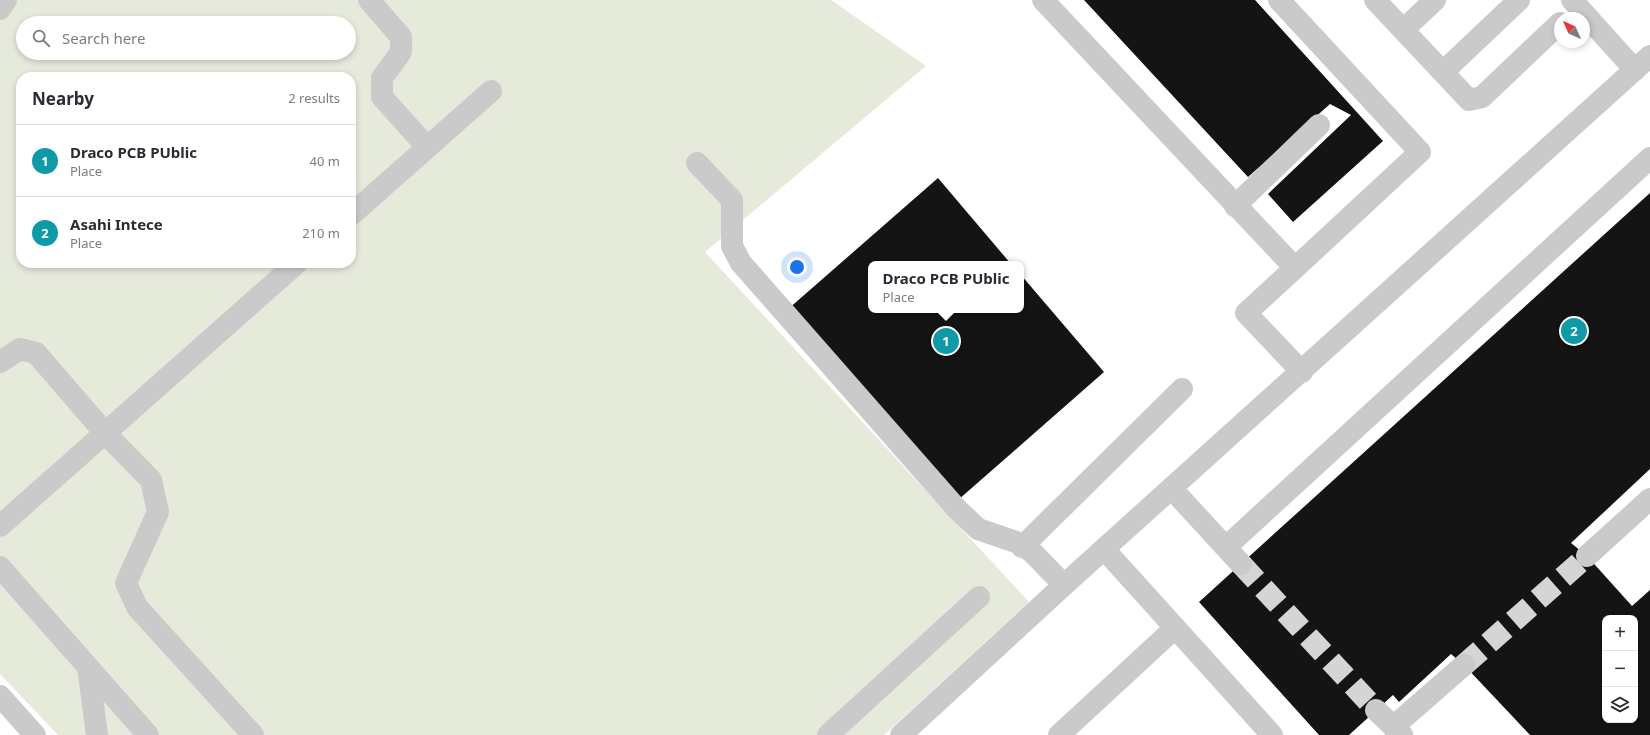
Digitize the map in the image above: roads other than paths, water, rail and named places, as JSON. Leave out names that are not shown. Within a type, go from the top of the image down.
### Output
[{"type":"street","points":[[0,9],[6,0]]},
{"type":"street","points":[[369,0],[401,37],[401,52],[382,78],[382,97],[428,148]]},
{"type":"street","points":[[1043,0],[1235,206],[1295,268]]},
{"type":"street","points":[[1279,0],[1420,152],[1246,313],[1302,372]]},
{"type":"street","points":[[1375,0],[1469,100],[1482,97],[1554,29]]},
{"type":"street","points":[[1402,30],[1435,0]]},
{"type":"street","points":[[1443,72],[1519,0]]},
{"type":"street","points":[[901,735],[1064,585],[1302,372],[1642,63],[1572,8]]},
{"type":"street","points":[[356,211],[491,91]]},
{"type":"street","points":[[1235,206],[1319,125]]},
{"type":"street","points":[[1226,547],[1650,158]]},
{"type":"street","points":[[697,163],[732,200],[732,246],[741,263],[957,509],[978,528],[1001,536],[1032,552],[1064,585]]},
{"type":"street","points":[[0,526],[291,268]]},
{"type":"street","points":[[0,362],[20,349],[36,353],[105,433],[151,480],[158,512],[126,583],[137,607],[253,735]]},
{"type":"street","points":[[1022,546],[1182,388]]},
{"type":"street","points":[[1172,489],[1241,564]]},
{"type":"street","points":[[1587,556],[1650,499]]},
{"type":"street","points":[[1104,550],[1272,735]]},
{"type":"street","points":[[0,567],[148,735]]},
{"type":"street","points":[[828,735],[979,597]]},
{"type":"street","points":[[1059,735],[1175,628]]},
{"type":"street","points":[[1376,710],[1398,731],[1464,665]]},
{"type":"street","points":[[88,667],[97,735]]},
{"type":"street","points":[[0,696],[34,735]]},
{"type":"tunnel","points":[[1464,665],[1587,556]]},
{"type":"tunnel","points":[[1241,564],[1376,710]]},
{"type":"place","name":"Asahi Intece","points":[[1574,331]]},
{"type":"place","name":"Draco PCB PUblic","points":[[946,341]]}]
